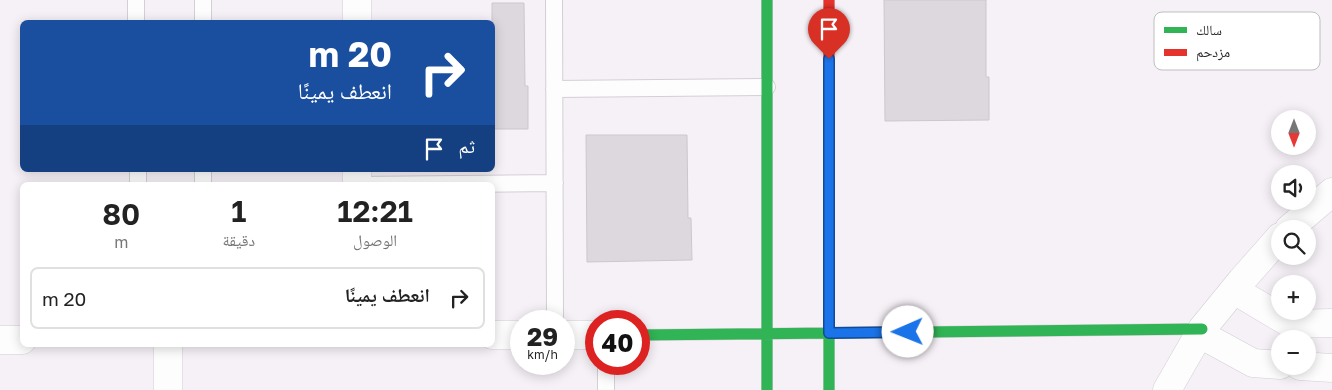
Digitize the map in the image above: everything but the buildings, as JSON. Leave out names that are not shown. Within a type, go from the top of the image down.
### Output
[{"type":"street","points":[[356,0],[357,20]]},
{"type":"street","points":[[767,390],[768,0]]},
{"type":"street","points":[[829,0],[829,390]]},
{"type":"street","points":[[1299,220],[1332,192]]},
{"type":"street","points":[[1167,390],[1201,332],[1271,247]]},
{"type":"street","points":[[1234,290],[1291,324],[1332,323]]},
{"type":"street","points":[[650,335],[1201,332],[1253,363],[1271,364]]},
{"type":"street","points":[[495,335],[510,335]]},
{"type":"street","points":[[0,340],[20,340]]},
{"type":"street","points":[[168,347],[168,390]]},
{"type":"street","points":[[1316,367],[1332,368]]},
{"type":"lane","points":[[136,0],[136,20]]},
{"type":"lane","points":[[204,0],[204,20]]},
{"type":"lane","points":[[554,0],[555,310]]},
{"type":"lane","points":[[554,89],[767,87]]},
{"type":"lane","points":[[495,184],[555,183]]},
{"type":"lane","points":[[606,375],[606,390]]},
{"type":"traffic: fast","points":[[767,0],[767,390]]},
{"type":"traffic: fast","points":[[829,128],[829,390]]},
{"type":"traffic: fast","points":[[650,335],[1202,329]]},
{"type":"traffic: jam","points":[[829,0],[829,128]]},
{"type":"route","points":[[829,59],[829,333],[908,332]]}]
